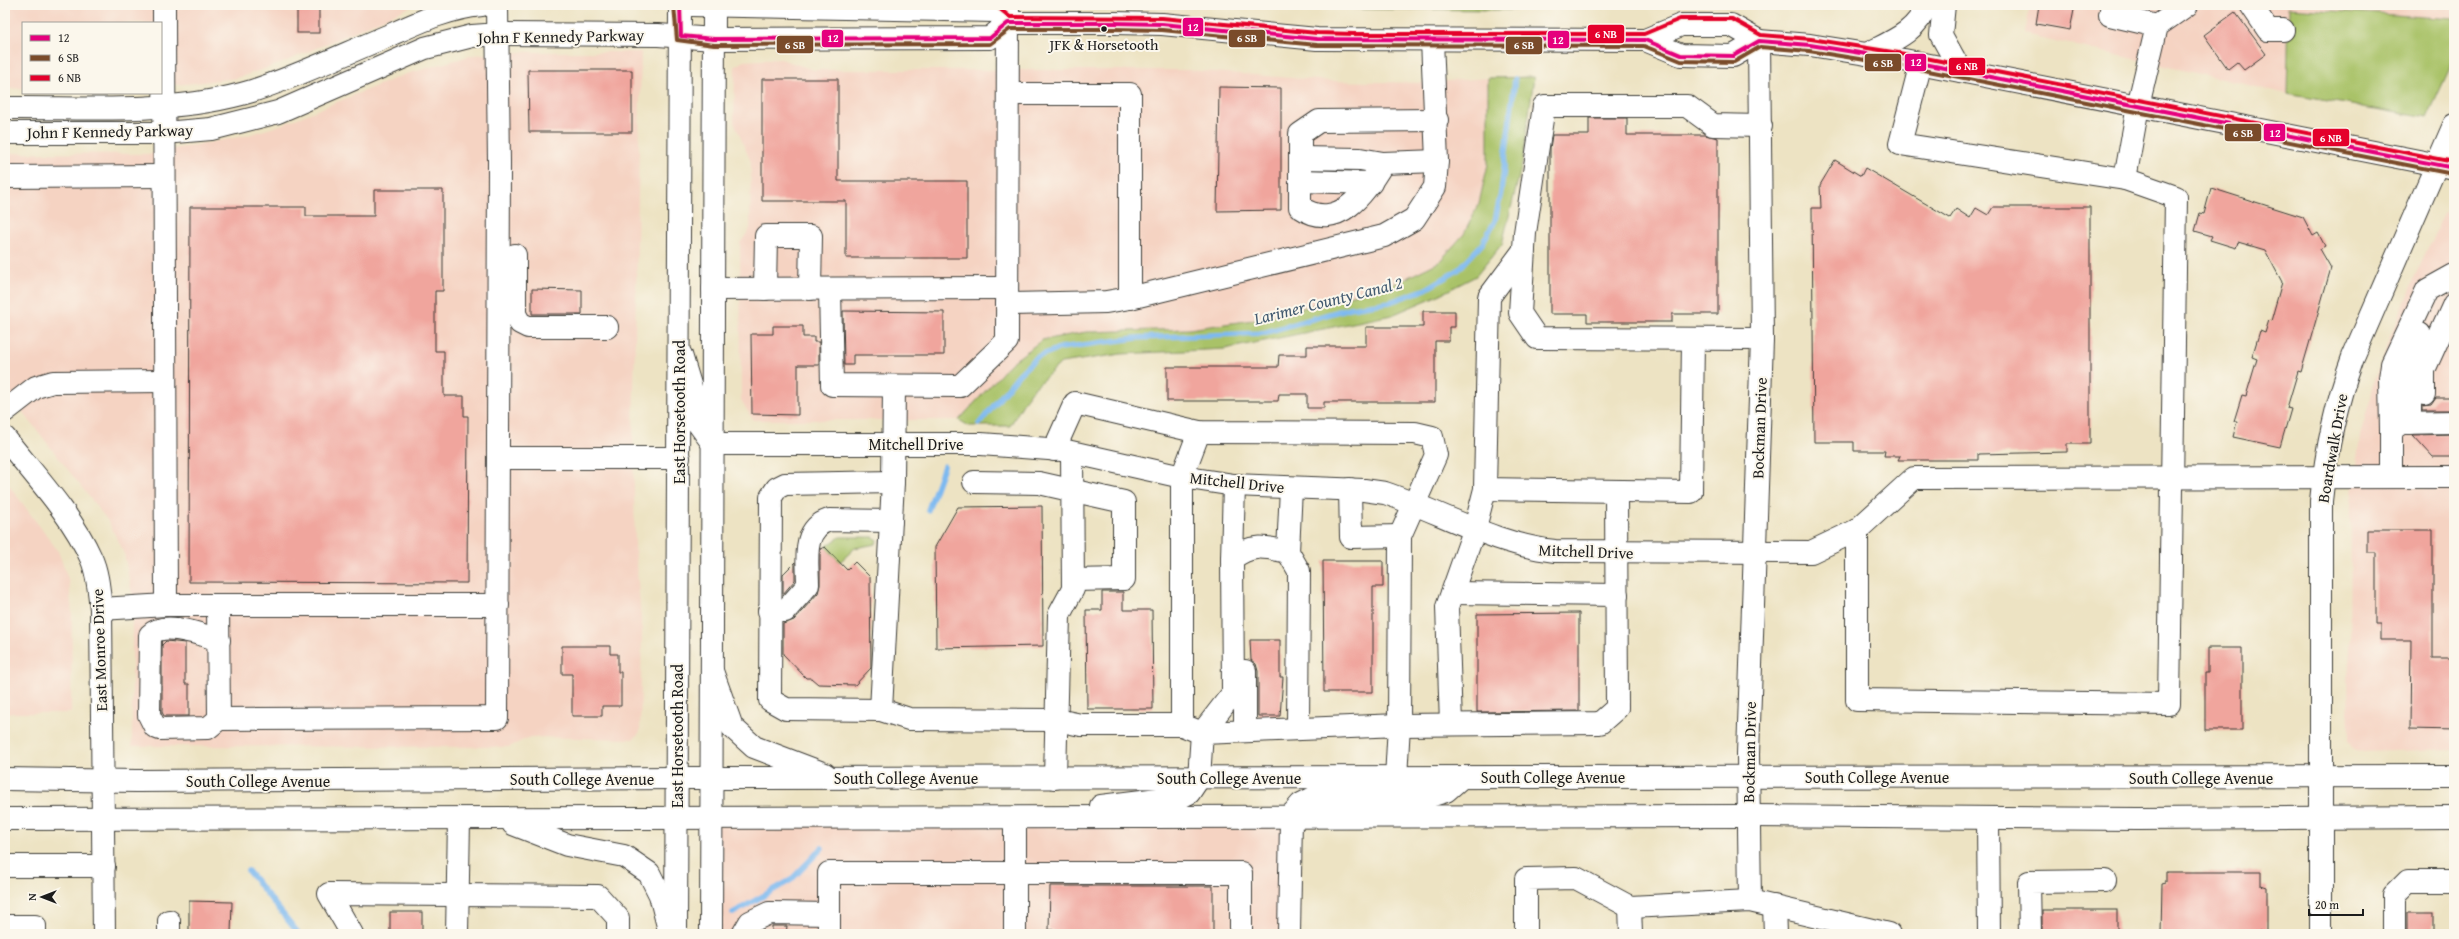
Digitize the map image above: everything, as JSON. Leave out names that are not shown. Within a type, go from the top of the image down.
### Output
[{"type":"main road","points":[[164,5],[166,605]]},
{"type":"main road","name":"John F Kennedy Parkway","points":[[5,108],[164,107],[222,99],[290,77],[423,20],[454,10],[482,5]]},
{"type":"main road","points":[[219,640],[184,629],[154,631],[150,635],[149,708],[151,721],[160,729],[208,728],[219,719],[497,718],[499,34],[497,5]]},
{"type":"main road","name":"East Horsetooth Road","points":[[676,934],[680,5]]},
{"type":"main road","points":[[689,5],[995,11],[1008,14],[1162,24],[1317,39],[1645,40],[1681,54],[1733,56],[1759,41]]},
{"type":"main road","points":[[1867,54],[1910,31],[1924,12],[1926,5]]},
{"type":"main road","points":[[1944,5],[1941,35],[1962,71]]},
{"type":"main road","points":[[2112,5],[2110,15],[2157,26]]},
{"type":"main road","points":[[2125,179],[2138,106],[2157,26],[2187,5]]},
{"type":"main road","points":[[2251,5],[2268,30],[2283,30]]},
{"type":"main road","name":"East Horsetooth Road","points":[[711,934],[714,6]]},
{"type":"main road","points":[[765,289],[766,236],[811,236],[820,289],[832,385],[960,386],[1007,341],[1008,14]]},
{"type":"main road","name":"John F Kennedy Parkway","points":[[5,133],[164,133],[211,129],[278,112],[425,48],[472,36],[499,34],[681,36],[714,38],[990,38],[1008,14]]},
{"type":"main road","points":[[1645,40],[1681,25],[1731,25],[1759,41],[1810,45],[1921,63],[2445,166]]},
{"type":"main road","points":[[713,290],[820,289],[1007,296],[1106,302],[1130,298],[1384,236],[1414,219],[1435,187],[1438,161],[1432,40]]},
{"type":"main road","name":"Bockman Drive","points":[[1750,901],[1748,777],[1762,339],[1759,41]]},
{"type":"main road","points":[[1857,530],[1857,700],[2169,704],[2174,478],[2176,196],[2125,179],[1900,144],[1921,63]]},
{"type":"main road","points":[[1008,94],[1130,94],[1130,298]]},
{"type":"main road","points":[[1761,126],[1713,125],[1687,106],[1544,106],[1524,250],[1520,312],[1537,338],[1762,339]]},
{"type":"main road","points":[[1300,180],[1300,134],[1319,121],[1437,120]]},
{"type":"main road","name":"Boardwalk Drive","points":[[2321,934],[2321,501],[2323,478],[2340,391],[2353,357],[2445,166],[2454,125]]},
{"type":"main road","points":[[1300,180],[1360,159],[1370,183]]},
{"type":"main road","points":[[1300,180],[1370,183],[1438,161]]},
{"type":"main road","points":[[5,177],[164,176]]},
{"type":"main road","points":[[1451,724],[1447,607],[1475,528],[1485,490],[1489,297],[1524,250]]},
{"type":"main road","points":[[515,255],[515,314],[520,323],[528,327],[607,327]]},
{"type":"main road","points":[[2408,425],[2390,378],[2392,364],[2426,290],[2454,276]]},
{"type":"main road","points":[[2391,477],[2424,370],[2454,304]]},
{"type":"main road","points":[[1485,490],[1691,492],[1693,339]]},
{"type":"main road","points":[[679,349],[695,401],[695,419],[713,444]]},
{"type":"main road","points":[[5,411],[36,387],[52,382],[165,382]]},
{"type":"main road","points":[[881,710],[894,482],[894,386]]},
{"type":"main road","points":[[1055,778],[1059,615],[1071,587],[1072,490],[1063,451],[1075,403],[1199,432],[1415,433],[1432,437],[1436,455],[1416,504],[1400,536],[1399,725],[1396,778]]},
{"type":"main road","points":[[2408,425],[2454,422]]},
{"type":"main road","points":[[1060,818],[1079,810],[1183,796],[1189,793],[1199,778],[1192,729],[1182,477],[1199,432]]},
{"type":"main road","name":"East Monroe Drive","points":[[5,438],[79,533],[92,559],[101,609],[101,780],[104,818],[104,934]]},
{"type":"main road","name":"Mitchell Drive","points":[[713,444],[981,444],[1063,451],[1182,477],[1234,485],[1384,493],[1532,549],[1617,553],[1811,552],[1857,530],[1914,478],[2454,477]]},
{"type":"main road","points":[[498,458],[679,458]]},
{"type":"main road","points":[[894,482],[784,484],[777,488],[771,497],[769,611],[770,700],[786,709],[881,710],[909,719],[1056,720],[1081,725],[1245,731],[1399,725],[1600,724],[1617,708],[1616,491]]},
{"type":"main road","points":[[974,482],[1039,483],[1124,502],[1124,594],[1071,587]]},
{"type":"main road","points":[[1192,729],[1232,693],[1232,559],[1234,485]]},
{"type":"main road","points":[[1291,488],[1288,552],[1299,571],[1298,729]]},
{"type":"main road","points":[[1350,490],[1351,537],[1400,536]]},
{"type":"main road","points":[[769,611],[785,611],[808,585],[808,544],[815,527],[821,522],[829,520],[891,521]]},
{"type":"main road","points":[[1232,559],[1241,552],[1264,546],[1288,552]]},
{"type":"main road","points":[[1245,731],[1244,569],[1254,560],[1276,561],[1298,604]]},
{"type":"main road","points":[[1452,593],[1617,595]]},
{"type":"main road","points":[[101,609],[166,605],[498,605]]},
{"type":"main road","points":[[218,605],[219,719]]},
{"type":"main road","points":[[712,671],[732,727],[754,747],[837,778]]},
{"type":"main road","name":"South College Avenue","points":[[5,779],[1462,777],[2322,778],[2454,776]]},
{"type":"main road","points":[[1289,934],[1290,818],[1301,804],[1315,798],[1423,798],[1446,791],[1462,777]]},
{"type":"main road","points":[[5,819],[711,819],[1748,816],[1988,819],[2454,817]]},
{"type":"main road","points":[[1015,818],[1015,934]]},
{"type":"main road","points":[[457,934],[459,819]]},
{"type":"main road","points":[[500,819],[567,845],[624,856],[649,873],[660,894],[670,934]]},
{"type":"main road","points":[[1988,819],[1989,934]]},
{"type":"main road","points":[[5,866],[104,866]]},
{"type":"main road","points":[[743,934],[750,922],[769,912],[829,924],[829,873],[1241,873],[1241,934]]},
{"type":"main road","points":[[1526,934],[1526,879],[1576,878],[1630,907],[1750,901],[1889,934]]},
{"type":"main road","points":[[2394,934],[2394,894],[2404,883],[2413,881],[2454,881]]},
{"type":"main road","points":[[2030,934],[2029,882],[2104,882]]},
{"type":"main road","points":[[352,934],[329,894],[598,896],[618,918],[618,934]]},
{"type":"main road","points":[[1774,906],[1775,934]]},
{"type":"main road","points":[[1630,907],[1631,934]]},
{"type":"main road","points":[[5,926],[35,926],[35,934]]},
{"type":"shaded area","points":[[5,5],[415,5],[282,63],[237,78],[186,84],[162,85],[162,22],[22,22],[22,88],[5,89]]},
{"type":"shaded area","points":[[2030,5],[2454,5],[2454,19],[2289,8],[2287,94],[2025,34]]},
{"type":"shaded area","points":[[523,52],[641,52],[633,437],[635,545],[642,631],[640,732],[633,739],[530,737],[509,747],[132,746],[132,594],[124,553],[108,521],[5,389],[5,153],[147,154],[245,136],[278,126],[406,74],[473,55]]},
{"type":"shaded area","points":[[781,59],[814,70],[1188,70],[1330,81],[1423,83],[1488,78],[1488,164],[1479,203],[1464,234],[1439,262],[1394,284],[1260,319],[1189,329],[1086,332],[1043,340],[1011,363],[959,420],[753,420],[741,400],[740,243],[750,229],[751,162],[734,122],[735,67],[743,61]]},
{"type":"shaded area","points":[[2454,209],[2454,749],[2363,752],[2354,749],[2349,741],[2348,677],[2350,650],[2351,502],[2360,437],[2378,369],[2418,269],[2444,214]]},
{"type":"shaded area","points":[[5,480],[58,551],[69,582],[72,614],[71,713],[5,713]]},
{"type":"shaded area","points":[[1291,818],[1289,934],[711,934],[711,819]]},
{"type":"green space","points":[[1281,5],[1515,5],[1516,10],[1361,9]]},
{"type":"green space","points":[[2289,8],[2454,19],[2454,59],[2427,118],[2287,94]]},
{"type":"green space","points":[[1534,77],[1522,164],[1502,244],[1476,276],[1441,294],[1392,315],[1225,349],[1121,354],[1061,363],[1030,392],[1010,426],[969,426],[959,420],[1011,363],[1042,340],[1086,332],[1189,329],[1260,319],[1394,284],[1439,262],[1464,234],[1479,203],[1488,164],[1488,78]]},
{"type":"green space","points":[[840,537],[874,537],[877,540],[876,544],[855,548],[840,562],[825,547]]},
{"type":"building","points":[[297,5],[319,5],[319,33],[297,33]]},
{"type":"building","points":[[2039,5],[2075,5],[2070,30],[2036,24]]},
{"type":"building","points":[[2235,12],[2266,54],[2244,70],[2237,62],[2228,69],[2204,35]]},
{"type":"building","points":[[528,70],[632,70],[632,132],[529,132]]},
{"type":"building","points":[[762,79],[838,79],[838,181],[967,181],[967,258],[846,258],[846,201],[762,201]]},
{"type":"building","points":[[1219,87],[1281,88],[1281,210],[1217,211]]},
{"type":"building","points":[[1589,118],[1627,118],[1627,135],[1705,135],[1718,138],[1718,314],[1672,314],[1672,322],[1587,322],[1587,314],[1550,314],[1550,148],[1552,135],[1589,135]]},
{"type":"building","points":[[1835,160],[1861,176],[1865,168],[1950,218],[1956,209],[1970,218],[1976,208],[1988,215],[1993,207],[2090,207],[2090,444],[2067,444],[2067,452],[1978,454],[1978,460],[1898,460],[1900,456],[1884,456],[1885,451],[1854,451],[1854,442],[1814,442],[1812,208],[1821,208],[1820,185]]},
{"type":"building","points":[[2211,188],[2303,217],[2313,236],[2318,233],[2325,246],[2320,249],[2331,268],[2301,372],[2298,371],[2287,408],[2291,409],[2280,447],[2233,437],[2237,421],[2234,421],[2242,395],[2246,396],[2257,359],[2252,357],[2260,331],[2265,333],[2269,320],[2271,321],[2282,282],[2265,250],[2238,242],[2236,248],[2210,240],[2212,236],[2195,231],[2200,213],[2204,214]]},
{"type":"building","points":[[374,190],[443,190],[443,291],[435,291],[435,351],[444,351],[444,396],[464,396],[464,416],[468,416],[467,583],[189,582],[190,207],[306,207],[306,216],[374,216]]},
{"type":"building","points":[[532,289],[582,290],[582,314],[532,314]]},
{"type":"building","points":[[843,311],[944,312],[944,355],[853,355],[853,365],[844,365]]},
{"type":"building","points":[[1423,311],[1455,311],[1455,327],[1449,327],[1449,341],[1435,341],[1435,402],[1324,402],[1324,408],[1307,408],[1307,394],[1279,394],[1278,401],[1167,401],[1167,367],[1278,367],[1279,355],[1307,355],[1307,346],[1366,346],[1366,327],[1423,327]]},
{"type":"building","points":[[773,326],[803,326],[803,337],[814,337],[814,342],[819,342],[819,365],[798,365],[798,415],[752,414],[751,334],[773,334]]},
{"type":"building","points":[[2436,398],[2454,398],[2454,410],[2422,410],[2422,406],[2431,405]]},
{"type":"building","points":[[2454,434],[2454,457],[2433,457],[2413,435]]},
{"type":"building","points":[[1042,506],[1043,646],[936,648],[935,547],[958,507]]},
{"type":"building","points":[[2367,530],[2433,530],[2433,659],[2454,659],[2454,730],[2410,729],[2411,640],[2381,640],[2381,624],[2376,624],[2376,552],[2367,552]]},
{"type":"building","points":[[825,547],[847,570],[855,562],[870,577],[871,668],[855,685],[818,684],[811,678],[806,678],[783,654],[783,624],[794,620],[818,593],[820,585],[820,549]]},
{"type":"building","points":[[1323,561],[1383,561],[1383,587],[1373,587],[1373,692],[1324,692]]},
{"type":"building","points":[[795,562],[795,580],[783,594],[783,574]]},
{"type":"building","points":[[1102,592],[1123,592],[1123,610],[1152,610],[1153,709],[1087,709],[1086,610],[1102,610]]},
{"type":"building","points":[[1579,613],[1579,711],[1477,712],[1477,614]]},
{"type":"building","points":[[1250,640],[1280,640],[1280,677],[1283,677],[1280,716],[1258,716],[1258,671],[1256,664],[1251,660]]},
{"type":"building","points":[[166,641],[185,643],[185,684],[189,684],[189,716],[164,716],[162,712],[162,645]]},
{"type":"building","points":[[562,646],[610,646],[610,654],[618,654],[618,672],[621,672],[621,706],[602,706],[602,716],[572,716],[572,674],[562,674]]},
{"type":"building","points":[[2208,648],[2242,648],[2242,730],[2205,730],[2205,673],[2208,673]]},
{"type":"building","points":[[2166,872],[2261,872],[2261,885],[2267,887],[2267,931],[2259,931],[2259,934],[2161,934],[2162,883],[2166,882]]},
{"type":"building","points":[[1050,886],[1213,886],[1213,934],[1053,934],[1053,930],[1049,930]]},
{"type":"building","points":[[189,901],[232,902],[231,934],[189,934]]},
{"type":"building","points":[[2042,910],[2117,910],[2117,934],[2042,934]]},
{"type":"building","points":[[390,912],[422,912],[422,934],[390,934]]},
{"type":"building","points":[[2407,913],[2433,913],[2433,934],[2407,934]]},
{"type":"building","points":[[772,926],[787,926],[786,934],[772,934]]},
{"type":"waterway","name":"Larimer County Canal 2","points":[[979,424],[1019,374],[1037,357],[1060,348],[1136,338],[1263,333],[1350,308],[1390,302],[1426,289],[1458,270],[1482,244],[1495,221],[1501,192],[1515,79]]},
{"type":"waterway","name":"Larimer County Canal 2","points":[[928,510],[944,466]]},
{"type":"waterway","name":"Larimer County Canal 2","points":[[733,913],[791,880],[822,848]]},
{"type":"waterway","name":"Larimer County Canal 2","points":[[248,871],[299,934]]},
{"type":"transit line","points":[[674,5],[677,40],[714,45],[990,44],[1010,29],[1114,29],[1162,30],[1317,45],[1644,46],[1681,61],[1734,62],[1760,47],[1809,51],[1903,66],[2453,174]]},
{"type":"transit line","name":"12","points":[[680,5],[681,36],[714,39],[990,38],[1008,23],[1114,23],[1162,24],[1317,39],[1645,40],[1681,55],[1733,56],[1759,41],[1810,45],[1904,60],[2454,168]]},
{"type":"transit line","points":[[995,5],[1010,17],[1162,18],[1317,33],[1353,34],[1644,34],[1680,19],[1732,19],[1761,35],[1811,39],[1905,54],[2454,162]]},
{"type":"place","name":"JFK & Horsetooth","points":[[1104,29]]}]
